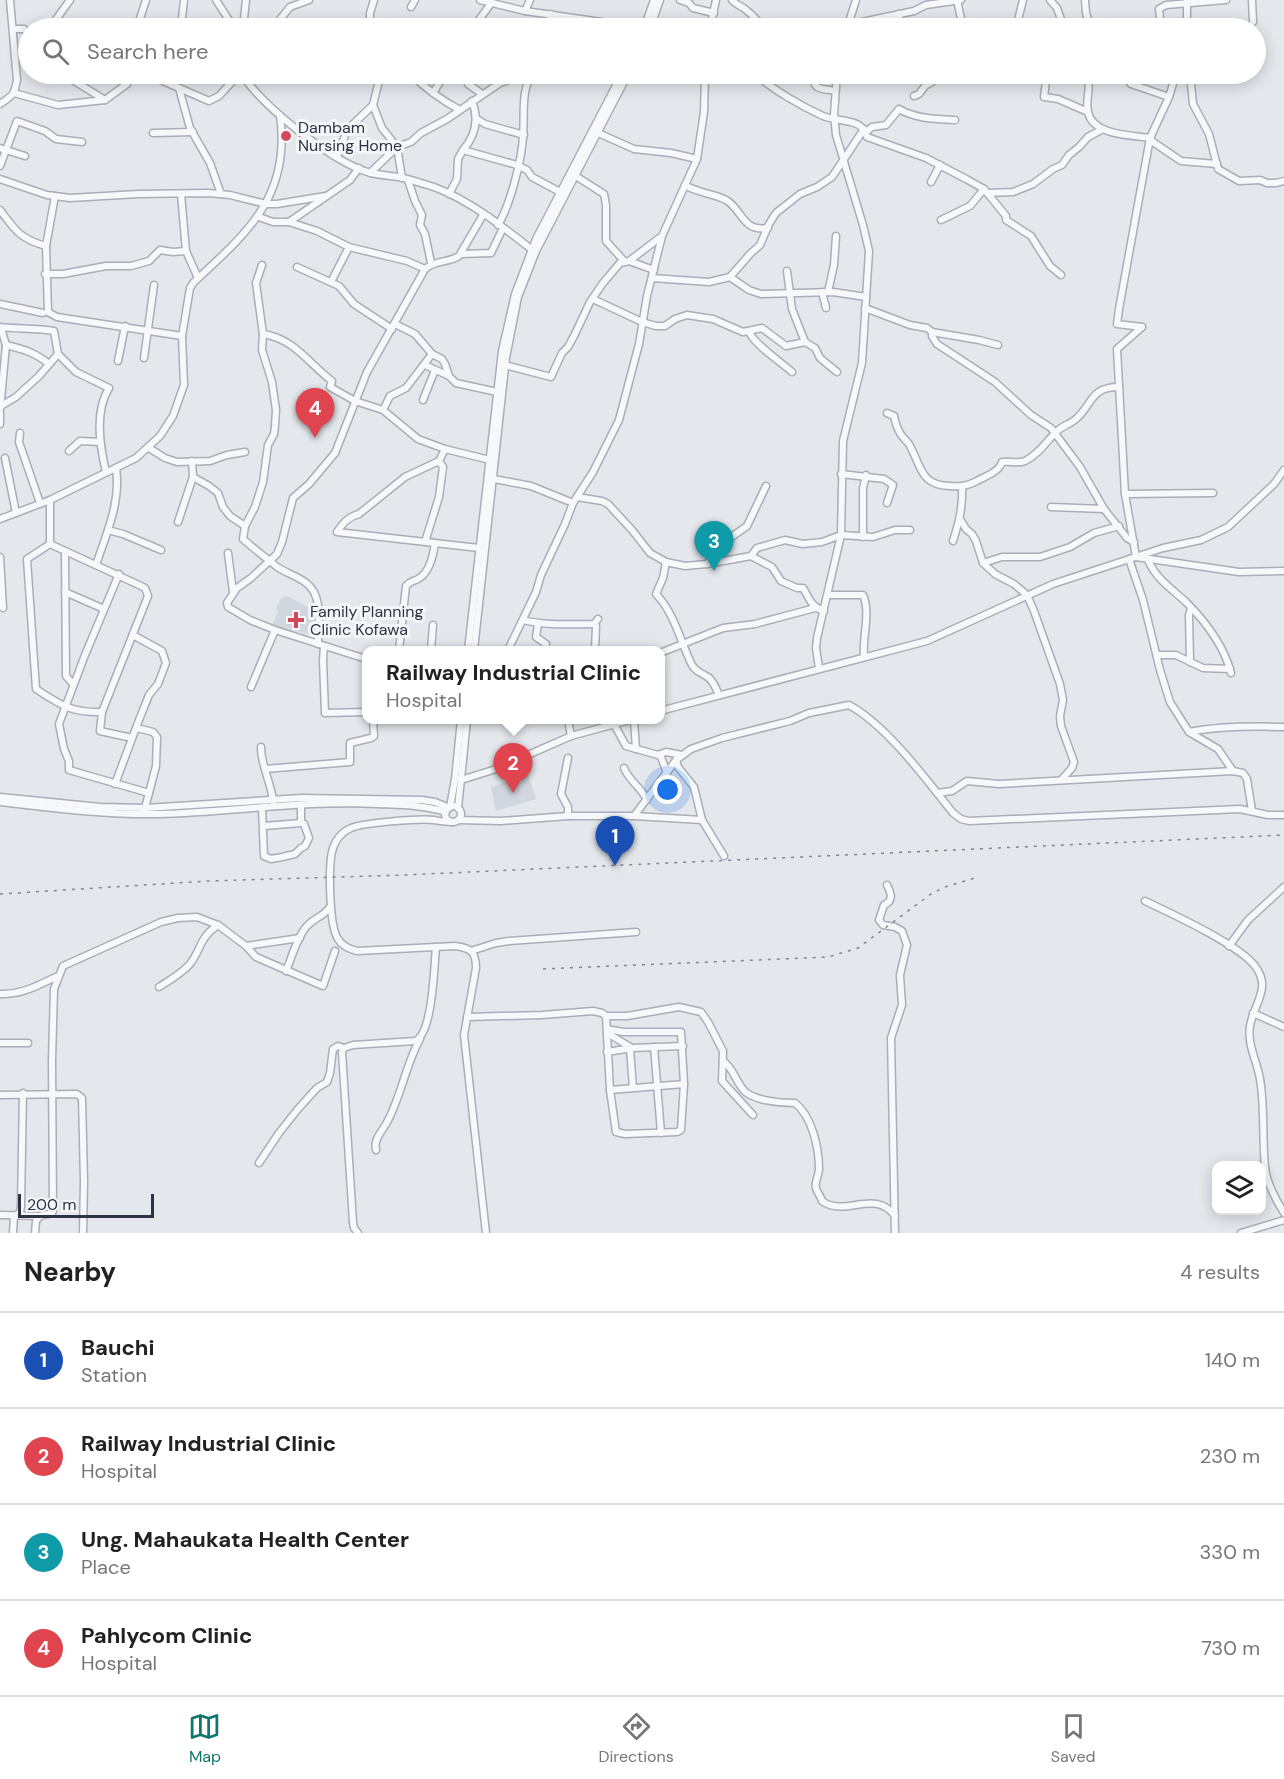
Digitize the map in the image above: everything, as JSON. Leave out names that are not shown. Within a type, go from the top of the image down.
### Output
[{"type":"street","points":[[0,104],[11,98],[17,80],[10,0]]},
{"type":"street","points":[[57,18],[70,0]]},
{"type":"street","points":[[140,18],[146,0]]},
{"type":"street","points":[[182,18],[184,0]]},
{"type":"street","points":[[216,0],[228,18]]},
{"type":"street","points":[[244,18],[246,0]]},
{"type":"street","points":[[281,18],[290,7],[309,0]]},
{"type":"street","points":[[370,18],[374,0]]},
{"type":"street","points":[[411,7],[415,0]]},
{"type":"street","points":[[480,0],[551,15],[577,18]]},
{"type":"street","points":[[525,10],[530,0]]},
{"type":"street","points":[[647,18],[654,0]]},
{"type":"street","points":[[654,18],[660,0]]},
{"type":"street","points":[[680,0],[689,3],[693,8],[714,13]]},
{"type":"street","points":[[713,18],[716,0]]},
{"type":"street","points":[[732,0],[755,18]]},
{"type":"street","points":[[850,18],[856,0]]},
{"type":"street","points":[[883,18],[914,11],[926,4],[958,0],[961,18]]},
{"type":"street","points":[[1018,18],[1023,0]]},
{"type":"street","points":[[1050,0],[1061,18]]},
{"type":"street","points":[[1085,0],[1088,18]]},
{"type":"street","points":[[1178,0],[1226,0]]},
{"type":"street","points":[[1252,0],[1253,18]]},
{"type":"street","points":[[1160,18],[1159,9],[1166,5],[1187,1]]},
{"type":"street","points":[[1187,1],[1187,18]]},
{"type":"street","points":[[481,18],[492,2]]},
{"type":"street","points":[[899,14],[899,18]]},
{"type":"street","points":[[13,29],[18,29]]},
{"type":"street","points":[[79,84],[105,100]]},
{"type":"street","points":[[14,93],[58,105],[105,100],[127,84]]},
{"type":"street","points":[[170,84],[209,101],[219,96],[230,84]]},
{"type":"street","points":[[249,84],[280,115],[337,157],[370,173],[405,179],[448,194],[500,226],[531,249]]},
{"type":"street","points":[[337,157],[347,130],[373,105],[378,84]]},
{"type":"street","points":[[423,84],[460,110]]},
{"type":"street","points":[[433,93],[439,84]]},
{"type":"street","points":[[468,84],[482,94]]},
{"type":"street","points":[[370,173],[397,147],[411,142],[421,133],[498,84]]},
{"type":"street","points":[[461,254],[491,253],[514,188],[524,135],[523,110],[527,84]]},
{"type":"street","points":[[469,646],[506,327],[531,249],[617,84]]},
{"type":"street","points":[[475,646],[511,326],[528,270],[574,175],[622,84]]},
{"type":"street","points":[[510,646],[573,503],[594,472],[619,420],[639,344],[662,236],[696,159],[705,102],[705,84]]},
{"type":"street","points":[[767,84],[814,112],[834,120],[858,124],[867,137],[940,165],[986,191],[1006,216],[1006,220],[1031,236],[1050,266],[1061,275]]},
{"type":"street","points":[[814,84],[816,87],[835,91]]},
{"type":"street","points":[[819,668],[816,648],[841,535],[843,441],[862,363],[869,251],[843,163],[834,120],[836,84]]},
{"type":"street","points":[[914,96],[928,84]]},
{"type":"street","points":[[1046,84],[1044,97],[1058,99],[1088,112]]},
{"type":"street","points":[[1089,84],[1088,112],[1093,121],[1103,129],[1150,138],[1181,161],[1217,164]]},
{"type":"street","points":[[1131,84],[1169,97]]},
{"type":"street","points":[[1173,84],[1150,138],[1117,324],[1142,327],[1117,349],[1125,494],[1134,542],[1132,558],[1170,702],[1189,732],[1218,749],[1233,771]]},
{"type":"street","points":[[1191,84],[1193,104],[1209,134],[1218,169],[1239,181],[1260,180],[1267,183],[1284,181]]},
{"type":"street","points":[[179,88],[190,128],[210,163],[221,194]]},
{"type":"street","points":[[448,194],[457,179],[458,159],[470,140],[477,118],[472,101]]},
{"type":"street","points":[[373,105],[382,128],[397,147],[405,179],[422,215],[420,225],[425,234],[431,263]]},
{"type":"street","points":[[652,278],[709,282],[730,277],[760,245],[776,213],[800,195],[825,183],[843,163],[864,131],[886,124],[899,109],[934,120],[956,120]]},
{"type":"street","points":[[0,519],[50,500],[136,458],[160,436],[173,416],[184,385],[182,336],[190,288],[248,230],[266,204],[275,184],[280,162],[282,132],[280,115]]},
{"type":"street","points":[[477,118],[485,124],[524,135]]},
{"type":"street","points":[[0,166],[3,148],[17,121],[45,131],[56,139],[82,142]]},
{"type":"street","points":[[941,220],[970,206],[986,191],[1013,192],[1034,184],[1062,165],[1088,137],[1103,129]]},
{"type":"street","points":[[153,132],[193,132]]},
{"type":"street","points":[[596,132],[633,149],[671,153],[696,159]]},
{"type":"street","points":[[3,148],[25,156]]},
{"type":"street","points":[[463,150],[518,165],[537,180],[560,192]]},
{"type":"street","points":[[931,182],[940,165]]},
{"type":"street","points":[[290,222],[350,180],[359,168]]},
{"type":"street","points":[[574,175],[604,194],[606,241],[627,262],[654,270]]},
{"type":"street","points":[[0,179],[46,195],[70,198],[221,194],[266,204],[286,204],[326,196]]},
{"type":"street","points":[[685,185],[729,202],[742,220],[752,226],[760,229],[768,228]]},
{"type":"street","points":[[181,194],[186,251],[198,278]]},
{"type":"street","points":[[41,328],[40,320],[45,313],[46,246],[56,196]]},
{"type":"street","points":[[0,210],[20,236],[46,246]]},
{"type":"street","points":[[362,658],[250,620],[228,607],[227,603],[233,592],[272,561],[282,542],[293,498],[309,484],[335,453],[367,372],[425,269],[431,263],[455,259],[461,254],[483,215]]},
{"type":"street","points":[[259,217],[273,222],[290,222],[317,231],[350,247],[407,261],[425,269]]},
{"type":"street","points":[[505,365],[551,378],[562,353],[572,340],[590,302],[603,283],[616,268],[662,236]]},
{"type":"street","points":[[826,308],[825,292],[834,265],[836,236]]},
{"type":"street","points":[[330,282],[350,247]]},
{"type":"street","points":[[45,274],[63,274],[106,266],[131,266],[149,261],[160,250],[186,251]]},
{"type":"street","points":[[262,265],[256,284],[263,334],[262,350],[272,382],[276,410],[275,426],[274,434],[268,445],[263,482],[255,507],[245,526],[243,539],[277,566],[304,581],[314,593],[319,616],[325,713],[362,712]]},
{"type":"street","points":[[297,267],[339,286],[361,310],[394,327],[415,334],[432,354],[445,364],[448,376]]},
{"type":"street","points":[[787,271],[794,315],[801,327],[805,342]]},
{"type":"street","points":[[730,277],[757,294],[825,292],[866,297]]},
{"type":"street","points":[[144,358],[154,285]]},
{"type":"street","points":[[593,299],[642,322],[661,326],[687,315],[712,319],[743,332],[762,328],[786,346],[805,342],[815,348],[820,358],[837,372]]},
{"type":"street","points":[[0,304],[57,317],[182,336]]},
{"type":"street","points":[[865,308],[910,325],[927,328],[932,332],[998,345]]},
{"type":"street","points":[[118,361],[125,326]]},
{"type":"street","points":[[0,424],[6,345],[1,328],[34,330],[41,328],[54,331],[58,354],[76,372],[110,388]]},
{"type":"street","points":[[749,331],[754,340],[777,357],[792,372]]},
{"type":"street","points":[[932,332],[937,344],[995,382],[1031,415],[1051,428],[1080,467],[1104,509],[1127,538],[1134,542]]},
{"type":"street","points":[[263,334],[277,337],[297,349],[316,369],[332,381],[330,387],[355,401],[383,410],[418,439],[445,449],[490,460]]},
{"type":"street","points":[[6,345],[24,349],[49,364]]},
{"type":"street","points":[[0,410],[58,354]]},
{"type":"street","points":[[383,410],[390,396],[406,388],[432,354]]},
{"type":"street","points":[[425,365],[462,385],[497,392]]},
{"type":"street","points":[[423,400],[435,370]]},
{"type":"street","points":[[106,472],[100,441],[102,412],[112,381]]},
{"type":"street","points":[[887,413],[894,416],[899,432],[909,444],[922,472],[933,484],[962,487],[993,473],[1000,468],[1002,462],[1019,463],[1033,456],[1054,434],[1076,419],[1098,392],[1110,387],[1119,387]]},
{"type":"street","points":[[20,433],[19,442],[40,503]]},
{"type":"street","points":[[69,451],[80,441],[100,441]]},
{"type":"street","points":[[149,448],[177,462],[210,461],[245,452]]},
{"type":"street","points":[[445,449],[439,461],[405,477],[359,514],[341,524],[337,532],[479,548]]},
{"type":"street","points":[[5,458],[16,513]]},
{"type":"street","points":[[178,522],[193,477],[192,461]]},
{"type":"street","points":[[425,542],[439,497],[442,466],[439,461]]},
{"type":"street","points":[[96,565],[108,530],[118,486],[116,468]]},
{"type":"street","points":[[665,710],[927,641],[1053,584],[1163,548],[1201,540],[1228,527],[1274,484],[1284,470]]},
{"type":"street","points":[[841,474],[866,475],[884,479],[893,484],[886,503]]},
{"type":"street","points":[[862,537],[866,475]]},
{"type":"street","points":[[193,477],[218,493],[223,507],[230,516],[245,526]]},
{"type":"street","points":[[494,479],[531,486],[573,503]]},
{"type":"street","points":[[707,564],[723,543],[747,526],[766,486]]},
{"type":"street","points":[[962,487],[960,519],[976,541],[983,563],[995,574],[1014,584],[1027,595],[1060,684],[1063,700],[1061,726],[1074,762],[1072,768],[1061,779]]},
{"type":"street","points":[[1125,494],[1213,493]]},
{"type":"street","points":[[577,497],[608,504],[650,553],[666,562],[685,566],[751,556],[772,567],[781,581],[797,588],[803,588],[809,602],[815,608],[824,611]]},
{"type":"street","points":[[50,500],[50,544]]},
{"type":"street","points":[[1051,507],[1104,509]]},
{"type":"street","points":[[953,541],[960,519]]},
{"type":"street","points":[[983,563],[1002,557],[1029,559],[1050,555],[1070,548],[1094,533],[1119,526]]},
{"type":"street","points":[[108,530],[162,550]]},
{"type":"street","points":[[751,556],[757,549],[785,540],[796,543],[822,542],[841,535],[878,537],[896,530],[910,530]]},
{"type":"street","points":[[400,646],[406,586],[424,573],[432,558],[435,543]]},
{"type":"street","points":[[50,544],[145,588],[148,596],[102,712],[100,731],[132,738]]},
{"type":"street","points":[[50,544],[27,559],[36,689],[66,708],[86,713],[102,712]]},
{"type":"street","points":[[65,552],[66,676],[73,684]]},
{"type":"street","points":[[228,553],[233,592]]},
{"type":"street","points":[[0,556],[3,608]]},
{"type":"street","points":[[1132,558],[1239,572],[1284,571]]},
{"type":"street","points":[[1148,560],[1166,586],[1205,623],[1224,653],[1231,671],[1213,669],[1176,655],[1157,655]]},
{"type":"street","points":[[666,562],[663,578],[656,594],[672,615],[693,666],[697,672],[711,680],[719,695]]},
{"type":"street","points":[[119,574],[73,684],[59,724],[69,761],[69,770],[149,793]]},
{"type":"street","points":[[65,592],[104,609]]},
{"type":"street","points":[[828,595],[863,595],[866,613],[862,646],[864,657]]},
{"type":"street","points":[[665,651],[723,628],[755,624],[815,608]]},
{"type":"street","points":[[1190,662],[1189,615],[1191,608]]},
{"type":"street","points":[[523,620],[538,624],[594,624],[597,622],[595,646]]},
{"type":"street","points":[[538,624],[536,636],[545,646]]},
{"type":"street","points":[[431,646],[433,625]]},
{"type":"street","points":[[251,687],[275,630]]},
{"type":"street","points":[[115,784],[149,695],[158,684],[166,663],[162,651],[133,635]]},
{"type":"street","points":[[634,816],[676,760],[702,744],[790,721],[809,713],[849,705],[862,713],[893,742],[953,813],[961,819],[969,821],[1240,809],[1268,815],[1284,815]]},
{"type":"street","points":[[265,769],[350,762],[350,743],[374,736],[373,724]]},
{"type":"street","points":[[455,821],[447,818],[455,779],[461,724]]},
{"type":"street","points":[[455,821],[459,810],[467,724]]},
{"type":"street","points":[[569,724],[572,736]]},
{"type":"street","points":[[461,780],[496,769],[572,736],[614,724],[626,746],[658,755],[667,773]]},
{"type":"street","points":[[633,724],[636,749]]},
{"type":"street","points":[[1189,732],[1222,726],[1231,728],[1284,727]]},
{"type":"street","points":[[137,728],[153,732],[157,737],[156,766],[149,793],[140,810]]},
{"type":"street","points":[[261,747],[262,763],[272,790],[273,801]]},
{"type":"street","points":[[658,755],[666,752],[682,755]]},
{"type":"street","points":[[568,758],[561,794],[568,807],[568,816]]},
{"type":"street","points":[[676,760],[678,767],[694,787],[702,820],[724,856]]},
{"type":"street","points":[[624,768],[627,776],[641,788],[647,800]]},
{"type":"street","points":[[937,793],[952,791],[967,781],[999,783],[1233,771],[1243,773],[1247,779],[1252,811]]},
{"type":"street","points":[[0,797],[140,810],[158,814],[339,803],[418,806],[459,810],[469,819]]},
{"type":"street","points":[[0,802],[140,810],[301,798],[422,800],[435,802],[448,810]]},
{"type":"street","points":[[262,808],[264,856],[271,859],[295,854],[307,844],[309,838],[304,824],[301,823],[300,805]]},
{"type":"street","points":[[434,820],[448,810]]},
{"type":"street","points":[[486,1233],[464,1035],[476,958],[465,947],[357,951],[349,949],[337,938],[330,906],[332,852],[337,840],[360,825],[434,820],[501,821],[568,816],[634,816],[702,820]]},
{"type":"street","points":[[264,826],[301,823]]},
{"type":"street","points":[[887,885],[891,892],[891,899],[884,905],[879,921],[883,925],[902,931],[907,945],[900,975],[902,1005],[891,1038],[895,1233]]},
{"type":"street","points":[[1229,946],[1248,920],[1284,887]]},
{"type":"street","points":[[1144,901],[1229,946],[1252,963],[1263,980],[1262,991],[1250,1025],[1250,1043],[1261,1087],[1265,1168],[1284,1213]]},
{"type":"street","points":[[286,971],[309,923],[324,915],[330,906]]},
{"type":"street","points":[[0,1215],[40,1216],[53,1211],[54,989],[63,966],[161,922],[178,918],[197,917],[218,925],[246,946],[256,957],[323,986],[335,951]]},
{"type":"street","points":[[159,987],[172,980],[189,965],[206,934],[218,925]]},
{"type":"street","points":[[471,951],[509,941],[636,932]]},
{"type":"street","points":[[246,946],[300,938]]},
{"type":"street","points":[[376,1150],[375,1140],[393,1108],[410,1058],[425,1031],[436,947]]},
{"type":"street","points":[[0,994],[14,995],[58,976]]},
{"type":"street","points":[[606,1017],[627,1016],[679,1007],[696,1010],[705,1016],[723,1051],[722,1081],[753,1115]]},
{"type":"street","points":[[467,1017],[593,1011],[602,1013],[606,1017],[610,1090],[616,1132],[661,1133],[681,1130],[684,1084],[681,1032],[607,1031]]},
{"type":"street","points":[[1253,1013],[1284,1027]]},
{"type":"street","points":[[607,1031],[631,1048]]},
{"type":"street","points":[[259,1163],[298,1109],[317,1088],[327,1082],[333,1049],[338,1046],[344,1048],[353,1045],[420,1039]]},
{"type":"street","points":[[0,1043],[28,1043]]},
{"type":"street","points":[[607,1052],[631,1048],[683,1046]]},
{"type":"street","points":[[654,1047],[661,1133]]},
{"type":"street","points":[[344,1048],[342,1058],[353,1222],[358,1233]]},
{"type":"street","points":[[631,1048],[633,1088]]},
{"type":"street","points":[[723,1061],[730,1066],[744,1091],[769,1101],[783,1104],[795,1103],[802,1109],[815,1142],[819,1168],[816,1187],[822,1201],[832,1206],[877,1203],[888,1208],[895,1216]]},
{"type":"street","points":[[610,1090],[684,1084]]},
{"type":"street","points":[[14,1216],[20,1213],[21,1206],[23,1093]]},
{"type":"street","points":[[0,1095],[77,1094],[82,1098],[83,1233]]},
{"type":"street","points":[[13,1233],[14,1216]]},
{"type":"street","points":[[35,1233],[36,1221],[40,1216]]},
{"type":"street","points":[[1241,1233],[1284,1220]]},
{"type":"shaded area","name":"Family Planning Clinic Kofawa","points":[[287,596],[319,613],[315,635],[272,626],[281,598]]},
{"type":"shaded area","points":[[528,775],[536,799],[496,811],[491,787]]},
{"type":"railway","points":[[0,894],[208,881],[404,875],[1284,835]]},
{"type":"railway","points":[[543,969],[828,957],[858,948],[931,894],[975,878]]},
{"type":"place","name":"Dambam Nursing Home","points":[[286,136]]},
{"type":"place","name":"Pahlycom Clinic","points":[[315,438]]},
{"type":"place","name":"Ung. Mahaukata Health Center","points":[[714,571]]},
{"type":"place","name":"Family Planning Clinic Kofawa","points":[[296,620]]},
{"type":"place","name":"Railway Industrial Clinic","points":[[513,793]]},
{"type":"place","name":"Bauchi","points":[[615,866]]}]
